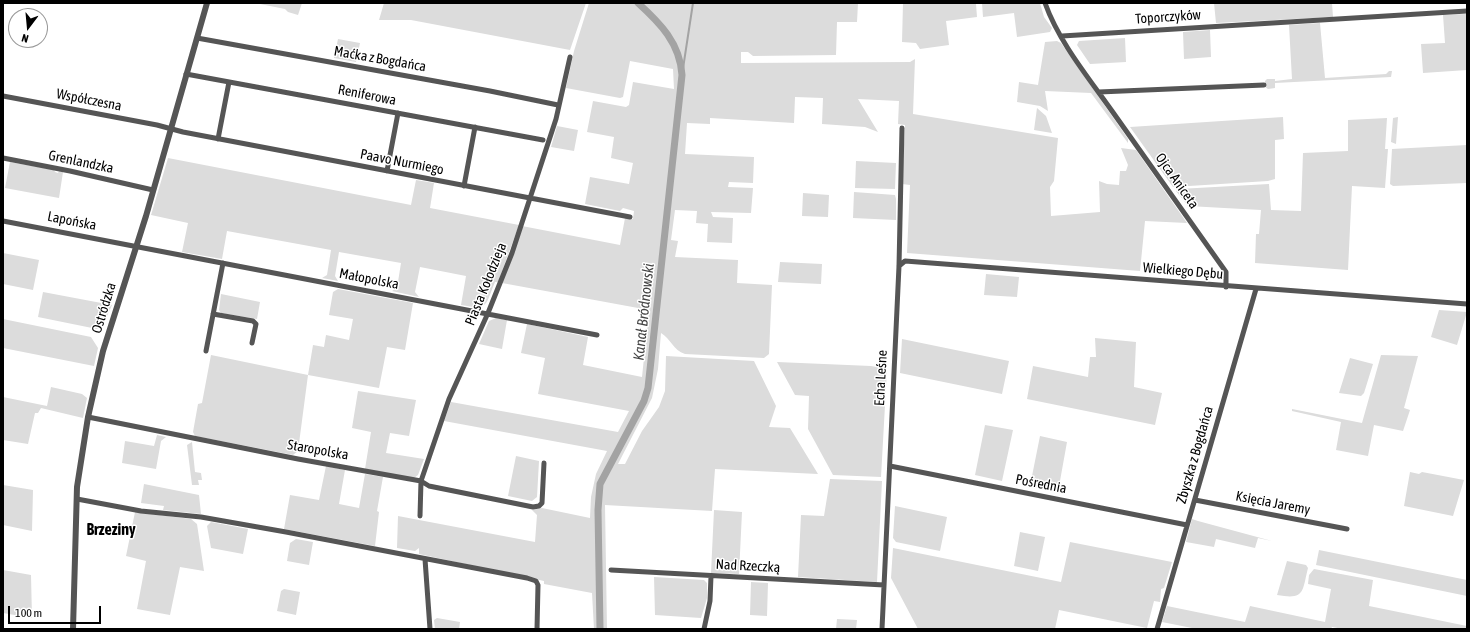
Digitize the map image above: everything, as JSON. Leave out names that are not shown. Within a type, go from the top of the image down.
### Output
[{"type":"street","name":"Ostródzka","points":[[74,629],[78,475],[88,417],[103,351],[136,247],[207,3]]},
{"type":"street","name":"Ojca Aniceta","points":[[1045,3],[1062,36],[1099,92],[1226,272],[1226,287]]},
{"type":"street","name":"Toporczyków","points":[[1062,36],[1467,11]]},
{"type":"street","name":"Maćka z Bogdańca","points":[[197,38],[490,91],[558,105]]},
{"type":"street","name":"Piasta Kołodzieja","points":[[420,516],[421,481],[450,399],[488,313],[512,253],[556,119],[570,57]]},
{"type":"street","name":"Reniferowa","points":[[186,74],[543,140]]},
{"type":"street","points":[[218,139],[229,82]]},
{"type":"street","points":[[1099,92],[1264,84]]},
{"type":"street","name":"Współczesna","points":[[3,96],[152,124],[170,130]]},
{"type":"street","points":[[387,171],[398,113]]},
{"type":"street","points":[[464,186],[475,127]]},
{"type":"street","name":"Echa Leśne","points":[[882,629],[899,266],[900,164],[902,128]]},
{"type":"street","name":"Paavo Nurmiego","points":[[170,130],[630,217]]},
{"type":"street","name":"Grenlandzka","points":[[3,158],[70,171],[153,190]]},
{"type":"street","name":"Lapońska","points":[[3,221],[136,247]]},
{"type":"street","name":"Małopolska","points":[[136,247],[597,335]]},
{"type":"street","name":"Wielkiego Dębu","points":[[899,266],[905,260],[1226,287],[1467,304]]},
{"type":"street","points":[[206,351],[223,263]]},
{"type":"street","name":"Zbyszka z Bogdańca","points":[[1157,629],[1256,289]]},
{"type":"street","points":[[213,314],[253,321],[256,324],[252,343]]},
{"type":"street","name":"Staropolska","points":[[88,417],[298,459],[421,481],[429,486],[533,507],[539,506],[542,503],[544,463]]},
{"type":"street","name":"Pośrednia","points":[[890,466],[1187,525]]},
{"type":"street","points":[[77,499],[142,511],[205,517],[536,581],[538,590],[537,629]]},
{"type":"street","name":"Księcia Jaremy","points":[[1195,500],[1347,529]]},
{"type":"street","points":[[425,559],[430,629]]},
{"type":"street","name":"Nad Rzeczką","points":[[611,570],[884,585]]},
{"type":"street","points":[[704,629],[710,601],[711,576]]},
{"type":"shaded area","points":[[255,3],[302,3],[298,15],[288,12],[285,9]]},
{"type":"shaded area","points":[[384,3],[586,3],[570,50],[411,20],[379,20]]},
{"type":"shaded area","points":[[589,3],[858,3],[857,22],[837,22],[836,55],[753,56],[748,52],[741,52],[741,63],[910,62],[915,59],[913,114],[1058,138],[1054,181],[1050,187],[1051,216],[1100,212],[1099,181],[1107,184],[1119,185],[1120,171],[1126,171],[1128,165],[1121,148],[1136,150],[1187,223],[1145,221],[1140,271],[907,253],[910,185],[902,184],[905,125],[898,124],[899,101],[858,99],[878,132],[865,127],[822,124],[823,98],[795,97],[794,123],[710,118],[710,124],[687,123],[685,154],[754,157],[753,183],[729,182],[728,187],[753,188],[751,213],[711,212],[713,217],[733,218],[732,243],[707,242],[708,224],[696,223],[697,211],[675,210],[671,240],[678,241],[675,257],[738,260],[737,283],[772,285],[769,354],[764,358],[685,354],[678,350],[661,333],[658,369],[652,398],[618,464],[625,464],[642,431],[659,407],[665,391],[666,356],[754,361],[776,406],[769,427],[790,428],[818,474],[715,469],[712,511],[605,505],[607,629],[594,629],[592,593],[544,584],[544,581],[419,554],[419,548],[415,551],[397,548],[398,516],[535,542],[537,515],[532,510],[542,508],[590,518],[591,497],[596,474],[607,451],[444,421],[451,402],[618,432],[629,411],[538,394],[545,358],[521,353],[527,324],[588,337],[583,365],[642,377],[649,310],[502,283],[522,226],[620,245],[625,218],[633,219],[634,211],[623,208],[620,211],[585,204],[590,177],[629,184],[633,163],[611,158],[614,137],[587,132],[593,101],[626,107],[629,105],[633,82],[674,89],[673,69],[630,61],[623,97],[620,98],[566,88],[574,51]]},
{"type":"shaded area","points":[[903,3],[974,3],[976,4],[977,17],[946,21],[949,45],[920,49],[916,43],[902,42]]},
{"type":"shaded area","points":[[982,3],[1040,3],[1044,17],[1052,28],[1050,32],[1017,37],[1014,13],[983,17]]},
{"type":"shaded area","points":[[1214,3],[1332,3],[1333,17],[1216,23]]},
{"type":"shaded area","points":[[1466,14],[1467,70],[1423,73],[1421,44],[1445,43],[1443,15]]},
{"type":"shaded area","points":[[1320,23],[1325,78],[1386,74],[1389,71],[1392,71],[1391,77],[1275,83],[1275,88],[1268,89],[1265,87],[1265,81],[1267,79],[1275,79],[1275,81],[1292,79],[1289,25]]},
{"type":"shaded area","points":[[1210,30],[1211,57],[1184,59],[1183,32]]},
{"type":"shaded area","points":[[1125,38],[1126,62],[1090,64],[1077,45],[1079,41]]},
{"type":"shaded area","points":[[338,39],[360,43],[356,62],[334,58]]},
{"type":"shaded area","points":[[1057,41],[1061,43],[1128,139],[1128,143],[1091,93],[1045,91],[1048,111],[1040,106],[1017,102],[1019,82],[1038,85],[1045,42]]},
{"type":"shaded area","points":[[1037,108],[1046,116],[1052,133],[1034,130]]},
{"type":"shaded area","points":[[1283,117],[1284,139],[1275,140],[1275,179],[1268,181],[1173,187],[1130,127]]},
{"type":"shaded area","points":[[1398,117],[1396,144],[1391,142],[1393,118]]},
{"type":"shaded area","points":[[1387,118],[1385,149],[1388,149],[1385,188],[1352,186],[1348,270],[1255,263],[1256,234],[1259,234],[1261,210],[1188,206],[1176,191],[1179,189],[1269,184],[1271,210],[1301,211],[1303,153],[1348,151],[1348,120]]},
{"type":"shaded area","points":[[557,126],[578,130],[574,151],[551,147]]},
{"type":"shaded area","points":[[1467,145],[1467,183],[1393,186],[1390,184],[1392,149]]},
{"type":"shaded area","points":[[168,158],[411,205],[416,180],[434,183],[430,208],[519,225],[498,282],[495,282],[485,304],[477,307],[461,305],[466,276],[420,267],[415,292],[419,297],[392,291],[397,288],[401,263],[339,252],[335,276],[338,281],[322,278],[327,275],[331,250],[227,231],[222,259],[182,252],[188,223],[151,215]]},
{"type":"shaded area","points":[[856,161],[896,163],[895,189],[855,188]]},
{"type":"shaded area","points":[[10,162],[54,170],[58,173],[59,171],[63,172],[59,198],[5,188]]},
{"type":"shaded area","points":[[854,192],[895,195],[896,220],[853,218]]},
{"type":"shaded area","points":[[803,193],[829,195],[828,217],[802,216]]},
{"type":"shaded area","points":[[3,253],[39,260],[33,290],[3,284]]},
{"type":"shaded area","points":[[780,262],[822,264],[821,284],[778,282]]},
{"type":"shaded area","points":[[986,274],[1019,277],[1017,297],[984,295]]},
{"type":"shaded area","points":[[338,289],[413,303],[405,350],[387,347],[379,388],[308,375],[313,345],[324,347],[326,335],[349,340],[353,319],[329,315],[333,292]]},
{"type":"shaded area","points":[[43,292],[112,305],[103,325],[97,329],[38,317]]},
{"type":"shaded area","points":[[221,294],[260,302],[257,319],[221,313],[219,310]]},
{"type":"shaded area","points":[[1439,310],[1467,312],[1457,345],[1431,337]]},
{"type":"shaded area","points":[[496,318],[507,320],[502,349],[479,344],[489,321]]},
{"type":"shaded area","points":[[3,319],[91,337],[98,348],[94,366],[3,348]]},
{"type":"shaded area","points":[[1095,338],[1136,342],[1134,387],[1162,393],[1155,425],[1027,399],[1033,366],[1088,377],[1090,357],[1096,357]]},
{"type":"shaded area","points":[[902,339],[1009,361],[1002,394],[900,373]]},
{"type":"shaded area","points":[[211,355],[308,375],[298,451],[293,455],[195,436],[193,432],[198,404],[202,403]]},
{"type":"shaded area","points":[[1381,355],[1418,356],[1404,408],[1410,410],[1403,431],[1374,425],[1368,456],[1336,450],[1341,422],[1292,411],[1292,409],[1362,423]]},
{"type":"shaded area","points":[[1350,358],[1373,364],[1364,393],[1361,396],[1339,393]]},
{"type":"shaded area","points":[[777,362],[871,366],[887,369],[881,477],[833,475],[808,429],[809,396],[795,395]]},
{"type":"shaded area","points":[[51,387],[82,394],[87,398],[83,418],[41,408],[38,413],[35,413],[28,444],[3,440],[3,397],[47,406]]},
{"type":"shaded area","points":[[358,391],[416,400],[409,436],[390,433],[386,453],[424,459],[418,475],[414,478],[365,469],[371,432],[352,428]]},
{"type":"shaded area","points":[[985,425],[1013,430],[1002,481],[975,475]]},
{"type":"shaded area","points":[[157,435],[166,437],[161,441],[156,469],[122,463],[125,441],[154,446]]},
{"type":"shaded area","points":[[1040,436],[1067,442],[1058,492],[1030,486]]},
{"type":"shaded area","points":[[192,442],[195,472],[201,473],[202,480],[198,480],[199,485],[192,485],[187,445]]},
{"type":"shaded area","points":[[516,456],[539,461],[537,497],[532,501],[508,496]]},
{"type":"shaded area","points":[[326,466],[345,470],[339,504],[359,508],[365,474],[383,477],[377,511],[379,512],[375,546],[284,529],[290,495],[319,500]]},
{"type":"shaded area","points":[[1410,472],[1419,474],[1422,472],[1464,480],[1453,516],[1404,506]]},
{"type":"shaded area","points":[[830,479],[882,481],[877,582],[798,577],[801,515],[824,516]]},
{"type":"shaded area","points":[[144,484],[199,495],[201,514],[163,510],[164,506],[141,503]]},
{"type":"shaded area","points":[[3,485],[33,490],[32,531],[3,525]]},
{"type":"shaded area","points":[[895,506],[947,517],[940,551],[896,542],[893,538]]},
{"type":"shaded area","points":[[714,510],[742,512],[739,574],[711,573]]},
{"type":"shaded area","points":[[135,512],[191,519],[197,524],[204,571],[180,567],[170,615],[137,609],[146,561],[126,556]]},
{"type":"shaded area","points":[[1192,519],[1272,541],[1258,538],[1255,548],[1216,539],[1214,547],[1186,542]]},
{"type":"shaded area","points":[[211,522],[248,529],[243,554],[211,548],[207,526]]},
{"type":"shaded area","points":[[1020,532],[1045,537],[1038,571],[1014,566]]},
{"type":"shaded area","points":[[296,539],[313,542],[309,565],[287,561],[290,543]]},
{"type":"shaded area","points":[[1070,542],[1172,562],[1164,588],[1161,589],[1160,602],[1154,601],[1147,628],[1059,610],[1055,629],[918,629],[891,578],[893,548],[1061,582]]},
{"type":"shaded area","points":[[1319,550],[1467,580],[1467,596],[1316,565]]},
{"type":"shaded area","points":[[1287,561],[1306,565],[1308,568],[1303,588],[1298,595],[1277,595]]},
{"type":"shaded area","points":[[1314,569],[1373,580],[1369,606],[1467,626],[1467,629],[1343,629],[1332,627],[1331,629],[1197,629],[1162,622],[1167,606],[1245,622],[1250,606],[1325,622],[1331,589],[1308,584],[1309,575]]},
{"type":"shaded area","points":[[3,570],[31,575],[32,618],[3,613]]},
{"type":"shaded area","points":[[654,577],[704,580],[707,583],[707,598],[701,618],[655,615]]},
{"type":"shaded area","points":[[751,582],[768,583],[767,616],[750,615]]},
{"type":"shaded area","points":[[284,589],[300,592],[296,615],[277,611],[281,591]]},
{"type":"shaded area","points":[[437,618],[460,622],[459,629],[435,629],[434,620]]},
{"type":"shaded area","points":[[837,619],[857,620],[856,629],[836,629]]},
{"type":"waterway","name":"Kanał Bródnowski","points":[[600,629],[598,510],[600,484],[644,401],[648,388],[682,75],[677,53],[668,34],[638,3]]},
{"type":"waterway","points":[[682,75],[693,3]]},
{"type":"district","name":"Brzeziny","points":[[111,530]]}]
